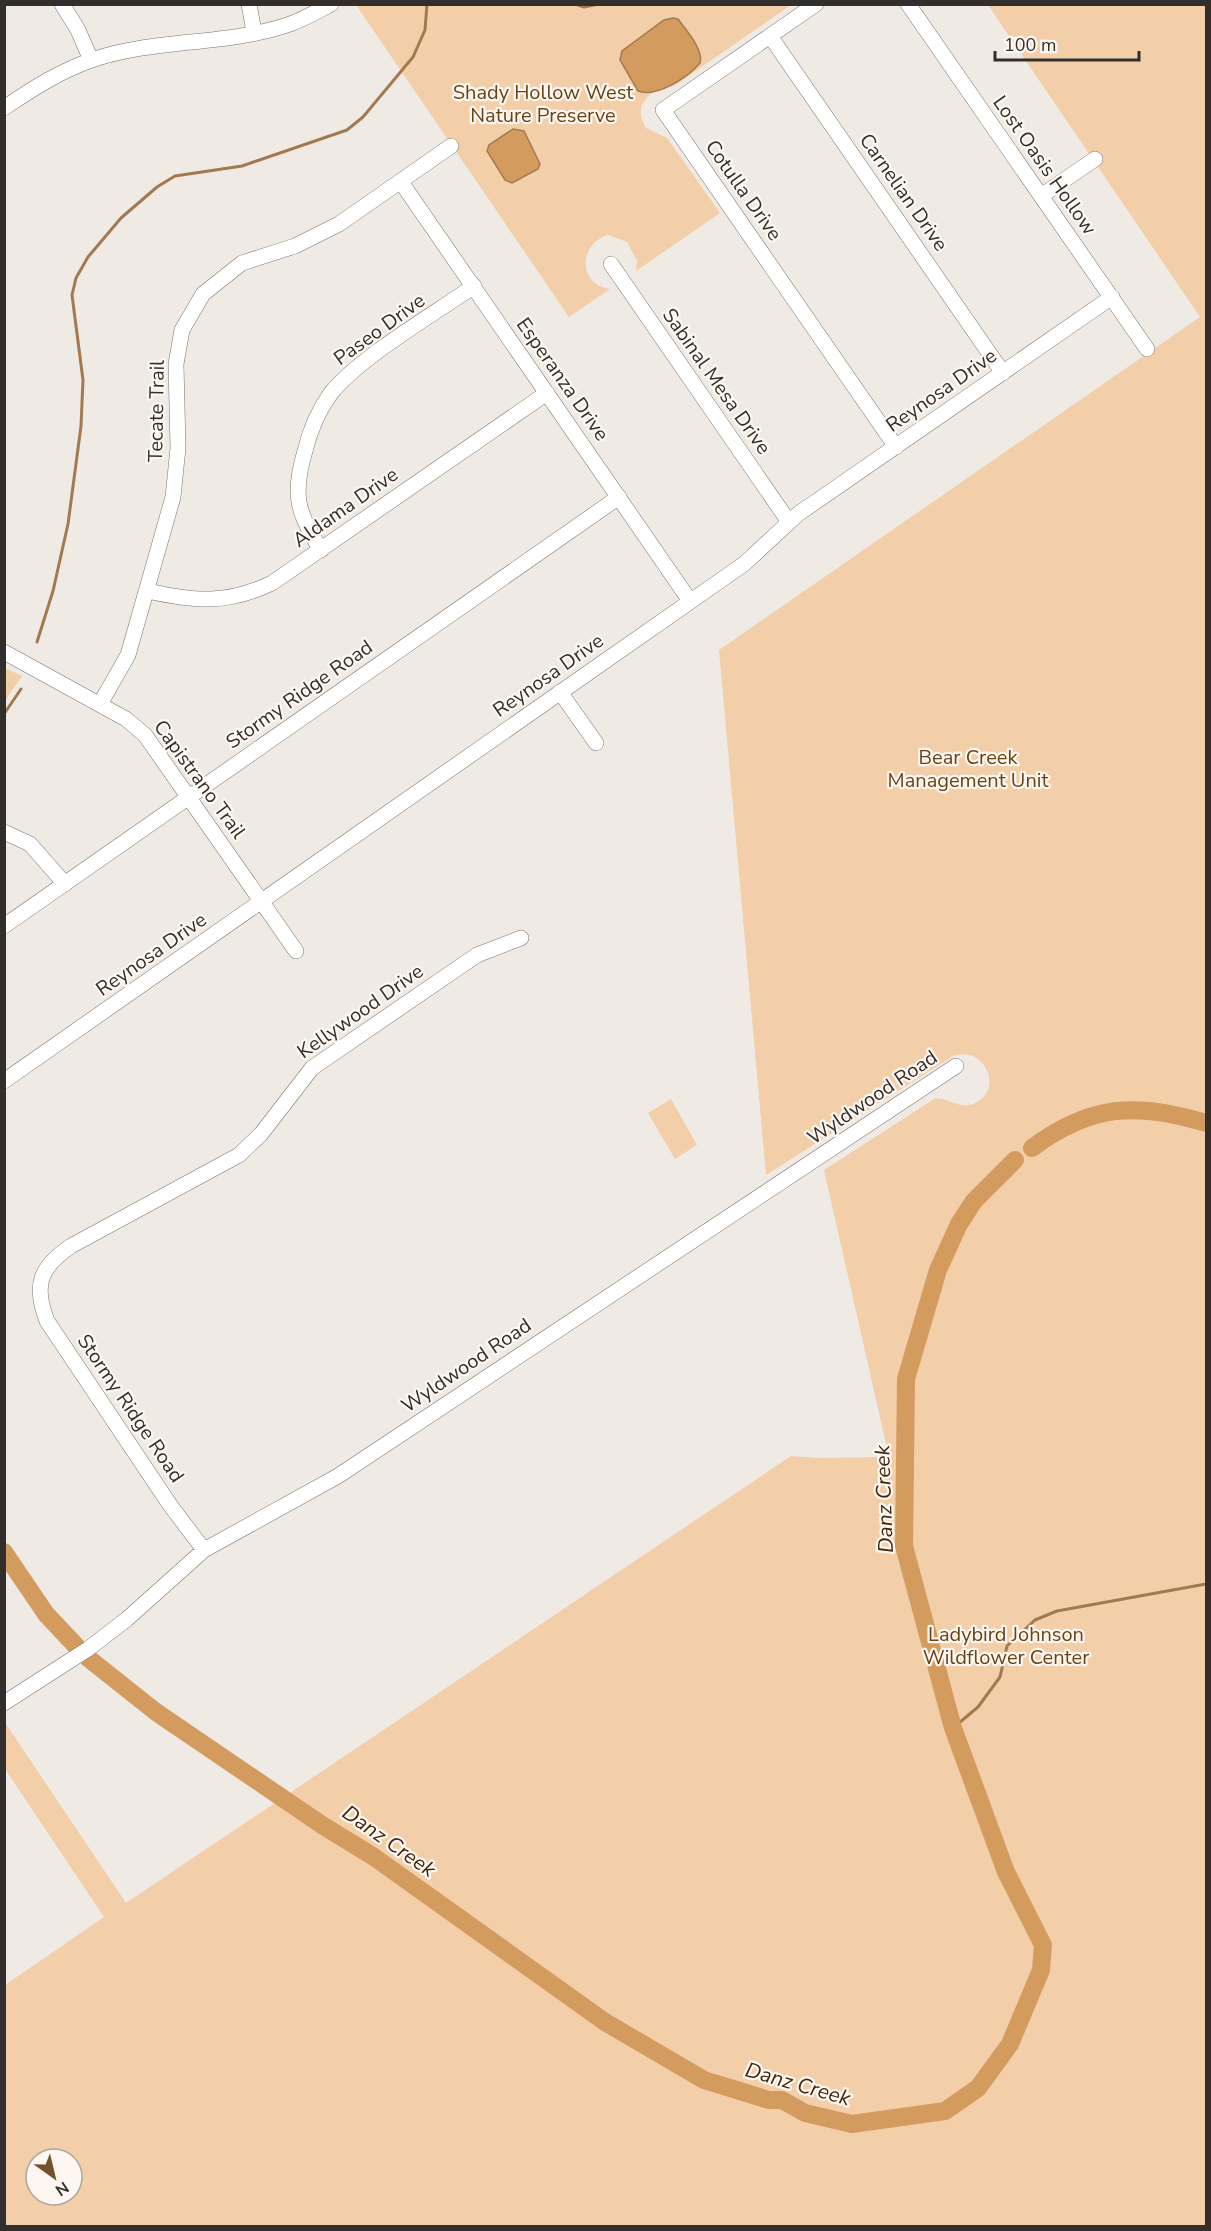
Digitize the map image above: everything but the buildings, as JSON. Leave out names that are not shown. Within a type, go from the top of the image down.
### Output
[{"type":"street","points":[[62,4],[78,30],[91,60]]},
{"type":"street","points":[[249,4],[254,32]]},
{"type":"street","points":[[4,108],[60,73],[91,60],[125,51],[254,32],[290,24],[332,4]]},
{"type":"street","name":"Cotulla Drive","points":[[816,4],[663,110],[896,447]]},
{"type":"street","name":"Lost Oasis Hollow","points":[[908,4],[1147,349]]},
{"type":"street","name":"Carnelian Drive","points":[[770,36],[1003,373]]},
{"type":"street","name":"Tecate Trail","points":[[100,704],[128,655],[173,497],[178,448],[175,381],[178,349],[182,330],[203,294],[242,263],[295,246],[339,224],[451,146]]},
{"type":"street","points":[[1041,196],[1095,159]]},
{"type":"street","name":"Esperanza Drive","points":[[401,182],[690,601]]},
{"type":"street","name":"Sabinal Mesa Drive","points":[[611,264],[789,522]]},
{"type":"street","name":"Paseo Drive","points":[[321,550],[303,520],[297,496],[299,471],[314,422],[321,408],[340,384],[362,364],[474,286]]},
{"type":"street","name":"Reynosa Drive","points":[[4,1081],[751,558],[789,522],[1112,297]]},
{"type":"street","name":"Aldama Drive","points":[[148,591],[189,600],[231,598],[272,582],[547,393]]},
{"type":"street","name":"Stormy Ridge Road","points":[[4,926],[619,497]]},
{"type":"street","name":"Capistrano Trail","points":[[4,652],[126,719],[145,735],[296,951]]},
{"type":"street","points":[[561,692],[596,743]]},
{"type":"street","points":[[4,832],[30,844],[64,884]]},
{"type":"street","name":"Kellywood Drive","points":[[40,1283],[47,1264],[71,1246],[239,1155],[261,1134],[302,1078],[350,1040],[477,955],[521,938]]},
{"type":"street","name":"Wyldwood Road","points":[[4,1703],[96,1643],[204,1550],[338,1476],[956,1066]]},
{"type":"street","name":"Stormy Ridge Road","points":[[40,1283],[42,1307],[47,1321],[170,1505],[204,1550]]},
{"type":"green space","name":"Shady Hollow West Nature Preserve","points":[[356,5],[791,5],[674,86],[658,90],[646,99],[641,112],[646,128],[667,138],[720,213],[636,271],[637,261],[627,242],[608,235],[598,240],[587,255],[587,273],[599,286],[610,289],[569,317]]},
{"type":"green space","points":[[988,5],[1206,5],[1206,2226],[5,2226],[5,1985],[104,1917],[5,1769],[4,1721],[126,1903],[791,1456],[889,1457],[824,1170],[934,1099],[944,1099],[964,1105],[975,1103],[984,1097],[989,1088],[989,1079],[987,1070],[974,1057],[964,1054],[953,1056],[766,1175],[719,650],[1200,317]]},
{"type":"green space","points":[[5,668],[22,676],[5,701]]},
{"type":"green space","points":[[671,1099],[697,1145],[675,1159],[648,1113]]},
{"type":"shaded area","points":[[678,19],[694,40],[701,58],[700,63],[672,85],[654,92],[638,91],[620,60],[622,51],[664,20]]},
{"type":"shaded area","points":[[513,129],[524,131],[540,164],[538,169],[512,183],[505,180],[487,151],[489,145]]},
{"type":"waterway","points":[[37,642],[53,591],[68,524],[81,426],[83,380],[72,295],[76,278],[88,257],[121,218],[157,187],[175,176],[242,166],[347,130],[363,117],[413,57],[425,30],[427,4]]},
{"type":"waterway","points":[[575,4],[584,7],[599,4]]},
{"type":"waterway","points":[[4,714],[21,689]]},
{"type":"waterway","name":"Danz Creek","points":[[1032,1148],[1074,1123],[1115,1111],[1158,1112],[1206,1123]]},
{"type":"waterway","name":"Danz Creek","points":[[88,1658],[156,1712],[322,1825],[374,1857],[605,2022],[704,2080],[769,2100],[782,2100],[805,2113],[852,2124],[945,2111],[978,2088],[1010,2044],[1041,1970],[1043,1945],[1006,1872],[953,1728],[904,1546],[906,1379],[938,1270],[959,1224],[974,1201],[1015,1160]]},
{"type":"waterway","name":"Danz Creek","points":[[4,1552],[46,1614],[77,1647]]},
{"type":"waterway","points":[[953,1728],[978,1707],[1000,1677],[1007,1646],[1035,1620],[1057,1611],[1206,1584]]},
{"type":"park label","name":"Bear Creek Management Unit","points":[[968,768]]},
{"type":"park label","name":"Ladybird Johnson Wildflower Center","points":[[1006,1646]]}]
